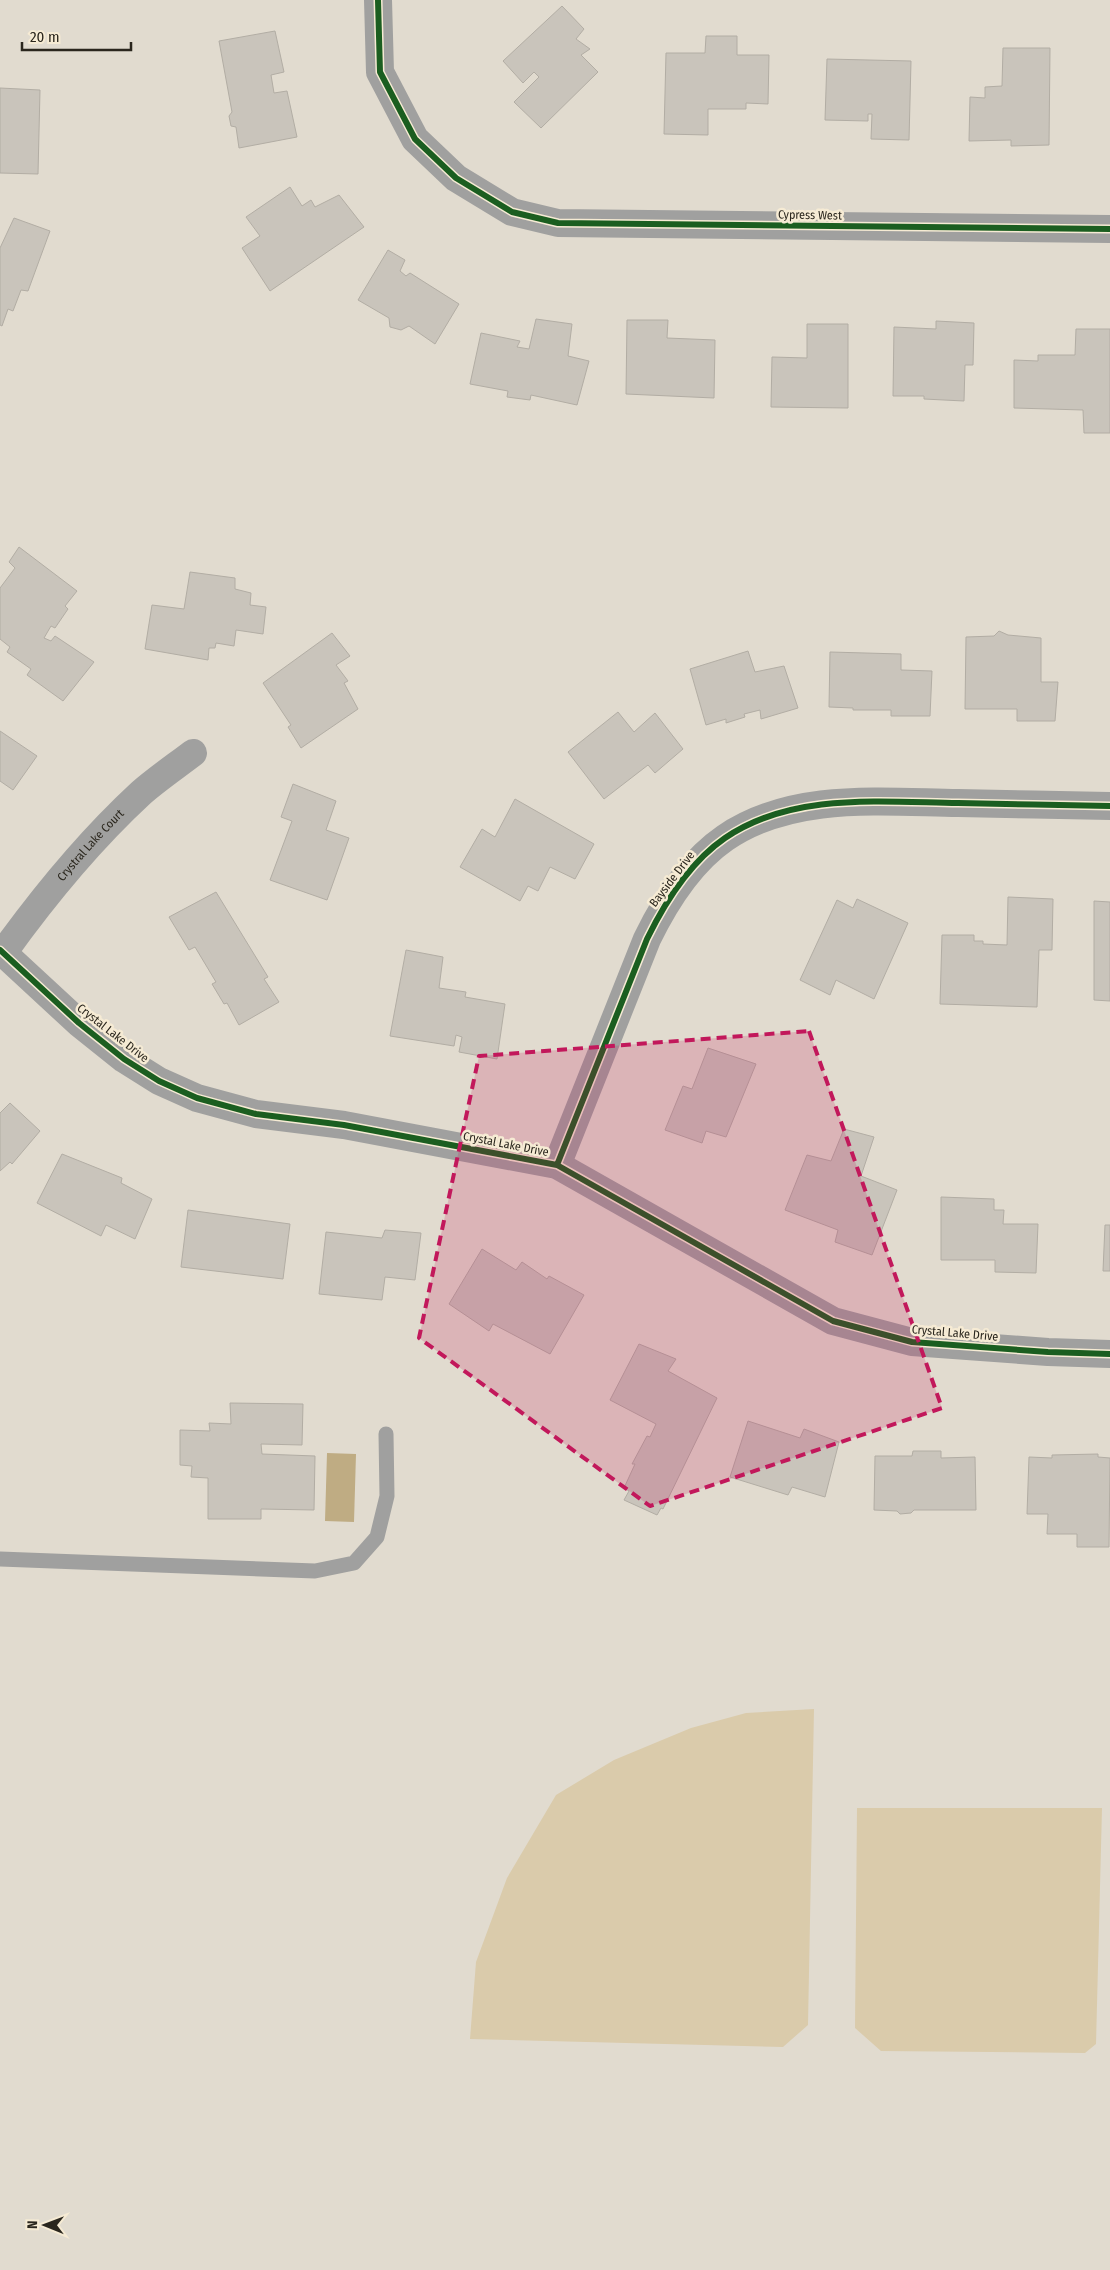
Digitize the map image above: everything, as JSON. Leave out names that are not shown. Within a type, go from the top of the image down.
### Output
[{"type":"street","name":"Cypress West","points":[[378,0],[380,72],[415,139],[456,178],[512,212],[558,224],[1110,229]]},
{"type":"street","name":"Crystral Lake Court","points":[[2,951],[40,901],[142,792],[193,753]]},
{"type":"street","name":"Bayside Drive","points":[[557,1165],[647,939],[662,910],[699,859],[725,837],[790,809],[851,802],[1110,806]]},
{"type":"street","name":"Crystal Lake Drive","points":[[2,951],[79,1023],[124,1059],[159,1081],[197,1098],[256,1114],[344,1125],[557,1165],[833,1321],[912,1342],[1048,1352],[1110,1354]]},
{"type":"lane","points":[[0,1559],[315,1571],[354,1563],[376,1537],[387,1496],[386,1434]]},
{"type":"highlighted area","points":[[809,1031],[942,1408],[650,1506],[419,1338],[479,1056]]},
{"type":"shaded area","points":[[327,1453],[356,1454],[354,1522],[325,1521]]},
{"type":"shaded area","points":[[814,1709],[808,2025],[783,2047],[470,2039],[476,1962],[507,1878],[556,1795],[614,1760],[691,1728],[746,1713]]},
{"type":"shaded area","points":[[857,1808],[1102,1808],[1096,2044],[1085,2053],[881,2051],[855,2028]]},
{"type":"building","points":[[562,6],[584,29],[576,39],[590,49],[581,55],[598,72],[541,128],[514,102],[539,77],[534,72],[523,83],[503,61]]},
{"type":"building","points":[[275,31],[284,72],[271,75],[274,93],[287,91],[297,137],[239,148],[236,127],[231,126],[229,116],[232,112],[219,41]]},
{"type":"building","points":[[706,36],[737,36],[737,55],[769,55],[768,104],[746,103],[746,109],[708,109],[708,135],[664,134],[666,53],[705,53]]},
{"type":"building","points":[[1003,48],[1050,48],[1049,145],[1011,146],[1011,140],[969,141],[970,97],[985,98],[985,87],[1002,86]]},
{"type":"building","points":[[827,59],[911,61],[909,140],[871,139],[872,114],[868,114],[868,121],[825,120]]},
{"type":"building","points":[[0,88],[40,90],[38,174],[0,173]]},
{"type":"building","points":[[290,187],[302,206],[311,200],[315,207],[339,195],[364,227],[270,291],[242,248],[260,236],[246,217]]},
{"type":"building","points":[[14,218],[50,231],[28,291],[21,290],[13,311],[8,309],[2,326],[0,325],[0,248]]},
{"type":"building","points":[[388,250],[405,260],[400,271],[406,276],[410,273],[459,304],[435,344],[409,326],[401,330],[390,327],[389,318],[358,300]]},
{"type":"building","points":[[536,319],[572,324],[568,356],[589,361],[577,405],[531,395],[530,400],[507,397],[508,391],[470,384],[481,333],[520,341],[517,347],[529,349]]},
{"type":"building","points":[[627,320],[668,320],[667,338],[715,340],[714,398],[626,394]]},
{"type":"building","points":[[936,321],[974,323],[973,365],[965,365],[964,401],[924,399],[924,396],[893,396],[894,327],[936,329]]},
{"type":"building","points":[[807,324],[848,324],[848,408],[771,407],[772,357],[807,358]]},
{"type":"building","points":[[1076,329],[1110,329],[1110,433],[1084,433],[1083,410],[1014,408],[1014,360],[1038,361],[1038,355],[1075,355]]},
{"type":"building","points":[[19,547],[77,591],[65,606],[68,609],[55,628],[51,626],[44,638],[51,641],[55,636],[94,662],[63,701],[27,675],[31,669],[7,652],[10,647],[0,639],[0,588],[15,568],[9,562]]},
{"type":"building","points":[[190,572],[235,578],[235,589],[251,593],[250,605],[266,607],[263,634],[236,630],[234,646],[216,643],[215,648],[209,648],[208,660],[145,649],[152,605],[184,609]]},
{"type":"building","points":[[999,631],[1008,635],[1041,638],[1041,682],[1058,682],[1055,721],[1017,721],[1017,709],[965,709],[966,637],[994,636]]},
{"type":"building","points":[[332,633],[350,656],[336,665],[348,681],[344,683],[358,709],[301,748],[288,727],[291,725],[263,683]]},
{"type":"building","points":[[748,651],[755,672],[784,666],[798,708],[761,719],[760,710],[744,714],[745,717],[726,723],[726,719],[706,725],[690,669]]},
{"type":"building","points":[[830,652],[901,654],[901,670],[932,671],[930,716],[891,716],[891,710],[853,710],[853,708],[829,707]]},
{"type":"building","points":[[618,712],[634,732],[655,713],[683,749],[655,773],[648,765],[604,799],[568,752]]},
{"type":"building","points":[[0,731],[37,756],[13,790],[0,781]]},
{"type":"building","points":[[293,784],[336,801],[326,830],[349,838],[327,900],[270,880],[292,821],[281,817]]},
{"type":"building","points":[[515,799],[594,844],[575,879],[550,867],[538,891],[528,886],[520,901],[460,867],[482,829],[495,837]]},
{"type":"building","points":[[216,892],[268,977],[264,979],[279,1002],[239,1025],[227,1003],[224,1004],[212,984],[216,982],[195,947],[189,950],[169,917]]},
{"type":"building","points":[[1008,897],[1053,899],[1052,950],[1039,950],[1037,1007],[940,1004],[942,935],[974,935],[974,941],[983,941],[983,944],[1007,945]]},
{"type":"building","points":[[857,899],[908,923],[874,999],[836,980],[830,995],[800,980],[837,900],[853,908]]},
{"type":"building","points":[[1094,901],[1110,902],[1110,1001],[1094,1000]]},
{"type":"building","points":[[406,950],[443,957],[439,988],[466,992],[465,997],[505,1004],[497,1059],[459,1052],[462,1037],[456,1035],[454,1046],[390,1036]]},
{"type":"building","points":[[708,1048],[756,1064],[726,1137],[706,1131],[702,1143],[665,1130],[683,1086],[692,1089]]},
{"type":"building","points":[[10,1103],[40,1131],[12,1164],[10,1162],[0,1171],[0,1113]]},
{"type":"building","points":[[844,1129],[874,1137],[861,1176],[897,1190],[872,1255],[835,1242],[838,1230],[785,1210],[807,1155],[831,1161]]},
{"type":"building","points":[[62,1154],[122,1178],[121,1183],[152,1199],[135,1239],[106,1225],[101,1236],[37,1203]]},
{"type":"building","points":[[941,1197],[994,1199],[994,1210],[1004,1210],[1003,1224],[1038,1224],[1036,1273],[995,1272],[995,1260],[941,1260]]},
{"type":"building","points":[[188,1210],[290,1224],[283,1279],[181,1267]]},
{"type":"building","points":[[1105,1225],[1110,1225],[1110,1271],[1103,1271]]},
{"type":"building","points":[[385,1230],[421,1233],[415,1280],[385,1277],[382,1300],[319,1294],[326,1232],[382,1238]]},
{"type":"building","points":[[482,1249],[516,1270],[522,1262],[547,1279],[549,1276],[584,1295],[550,1354],[493,1324],[489,1331],[449,1304]]},
{"type":"building","points":[[639,1344],[676,1359],[668,1371],[717,1398],[663,1509],[661,1508],[657,1515],[624,1500],[629,1491],[624,1488],[635,1464],[632,1464],[647,1436],[650,1437],[656,1424],[610,1400]]},
{"type":"building","points":[[230,1403],[303,1404],[302,1445],[261,1444],[262,1454],[315,1456],[314,1510],[261,1509],[261,1519],[208,1519],[208,1478],[191,1477],[192,1466],[180,1465],[180,1430],[210,1431],[209,1423],[231,1424]]},
{"type":"building","points":[[748,1421],[800,1438],[804,1429],[839,1442],[825,1497],[792,1487],[788,1495],[730,1477]]},
{"type":"building","points":[[913,1451],[941,1451],[941,1458],[975,1457],[976,1510],[914,1510],[911,1513],[900,1514],[897,1511],[874,1510],[875,1456],[912,1456]]},
{"type":"building","points":[[1098,1454],[1098,1457],[1110,1458],[1109,1547],[1077,1547],[1077,1534],[1047,1534],[1048,1514],[1027,1514],[1029,1457],[1052,1458],[1052,1455]]},
{"type":"cycle path","points":[[378,0],[380,72],[415,139],[456,178],[512,212],[558,223],[1110,229]]},
{"type":"cycle path","points":[[557,1165],[654,925],[670,897],[690,871],[712,848],[725,838],[751,823],[779,813],[808,806],[838,803],[899,802],[1110,806]]},
{"type":"cycle path","points":[[0,950],[79,1023],[124,1059],[159,1081],[197,1098],[256,1114],[344,1125],[557,1165],[833,1321],[912,1342],[1048,1352],[1110,1354]]}]
